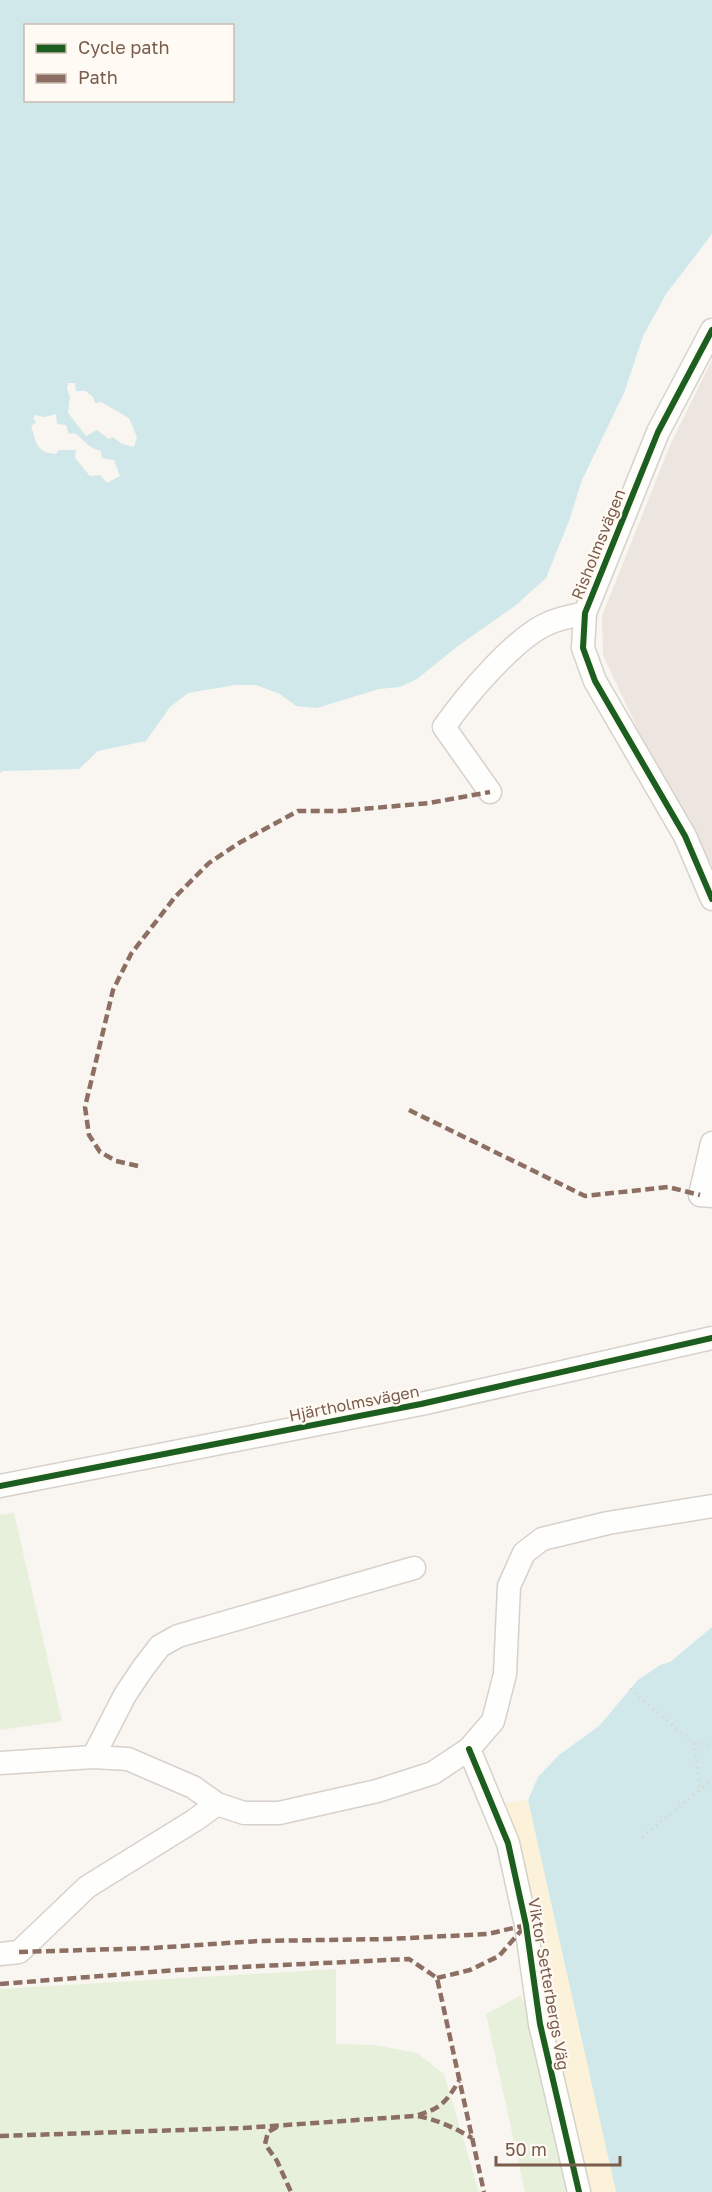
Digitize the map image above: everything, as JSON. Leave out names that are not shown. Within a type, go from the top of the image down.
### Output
[{"type":"street","name":"Risholmsvägen","points":[[712,330],[658,432],[585,613],[583,648],[595,681],[685,836],[712,899]]},
{"type":"street","points":[[490,792],[444,727],[464,699],[520,642],[548,623],[585,613]]},
{"type":"street","points":[[712,1143],[700,1195],[712,1196]]},
{"type":"street","name":"Hjärtholmsvägen","points":[[0,1486],[421,1404],[712,1338]]},
{"type":"street","points":[[0,1763],[93,1756],[128,1759],[194,1787],[218,1804],[244,1813],[279,1813],[377,1791],[433,1773],[470,1749],[493,1721],[506,1674],[509,1586],[524,1553],[542,1539],[608,1523],[712,1506]]},
{"type":"street","points":[[93,1756],[125,1695],[160,1646],[178,1636],[414,1568]]},
{"type":"street","name":"Viktor Setterbergs Väg","points":[[470,1749],[508,1843],[526,1925],[540,2024],[579,2192]]},
{"type":"street","points":[[0,1954],[19,1952],[87,1887],[218,1804]]},
{"type":"path","points":[[630,1689],[694,1743],[712,1745]]},
{"type":"path","points":[[694,1743],[700,1789]]},
{"type":"path","points":[[642,1836],[712,1780]]},
{"type":"shaded area","points":[[712,360],[712,866],[653,762],[603,655],[602,616],[671,443]]},
{"type":"green space","points":[[14,1513],[62,1721],[0,1730],[0,1515]]},
{"type":"green space","points":[[336,1969],[336,2044],[375,2045],[417,2053],[444,2074],[479,2192],[0,2192],[0,1989]]},
{"type":"green space","points":[[520,1996],[528,2008],[568,2192],[525,2192],[486,2014]]},
{"type":"sand","points":[[528,1800],[616,2192],[588,2192],[552,2045],[539,1964],[505,1803]]},
{"type":"water","points":[[0,0],[712,0],[712,234],[666,294],[643,336],[624,393],[582,480],[569,521],[546,578],[516,605],[458,646],[417,679],[400,687],[379,689],[317,708],[296,706],[280,694],[256,685],[235,685],[188,693],[170,707],[146,741],[98,751],[79,769],[3,771],[0,773]],"holes":[[[68,383],[75,383],[76,391],[86,391],[93,397],[95,403],[101,402],[129,418],[137,437],[134,447],[122,444],[113,437],[109,439],[97,430],[86,436],[68,413],[70,396],[67,389]],[[56,414],[57,424],[66,425],[69,434],[74,433],[91,447],[101,451],[102,458],[114,460],[120,476],[107,483],[100,475],[90,476],[75,458],[76,450],[59,450],[56,454],[40,449],[31,426],[36,422],[33,418],[35,415],[45,417]]]},
{"type":"water","points":[[712,1627],[712,2192],[616,2192],[528,1800],[538,1777],[559,1755],[599,1726],[638,1680],[660,1665],[670,1662]]},
{"type":"marked path","points":[[138,1166],[116,1161],[100,1152],[89,1135],[85,1107],[113,990],[131,954],[175,897],[209,863],[239,843],[298,811],[341,811],[429,803],[490,792]]},
{"type":"marked path","points":[[409,1110],[585,1196],[668,1187],[700,1195]]},
{"type":"marked path","points":[[19,1952],[153,1948],[258,1941],[389,1939],[488,1934],[526,1925]]},
{"type":"marked path","points":[[437,1978],[470,1970],[499,1956],[526,1925]]},
{"type":"marked path","points":[[0,1984],[177,1970],[409,1959],[437,1978],[484,2192]]},
{"type":"marked path","points":[[0,2136],[243,2128],[415,2116],[442,2104],[459,2081]]},
{"type":"marked path","points":[[418,2116],[446,2125],[472,2138]]},
{"type":"marked path","points":[[277,2127],[268,2132],[265,2144],[277,2161],[291,2192]]},
{"type":"cycle path","points":[[712,330],[658,432],[585,613],[583,648],[595,681],[685,836],[712,899]]},
{"type":"cycle path","points":[[0,1486],[421,1404],[712,1338]]},
{"type":"cycle path","points":[[469,1749],[508,1843],[526,1925],[540,2024],[579,2192]]}]
